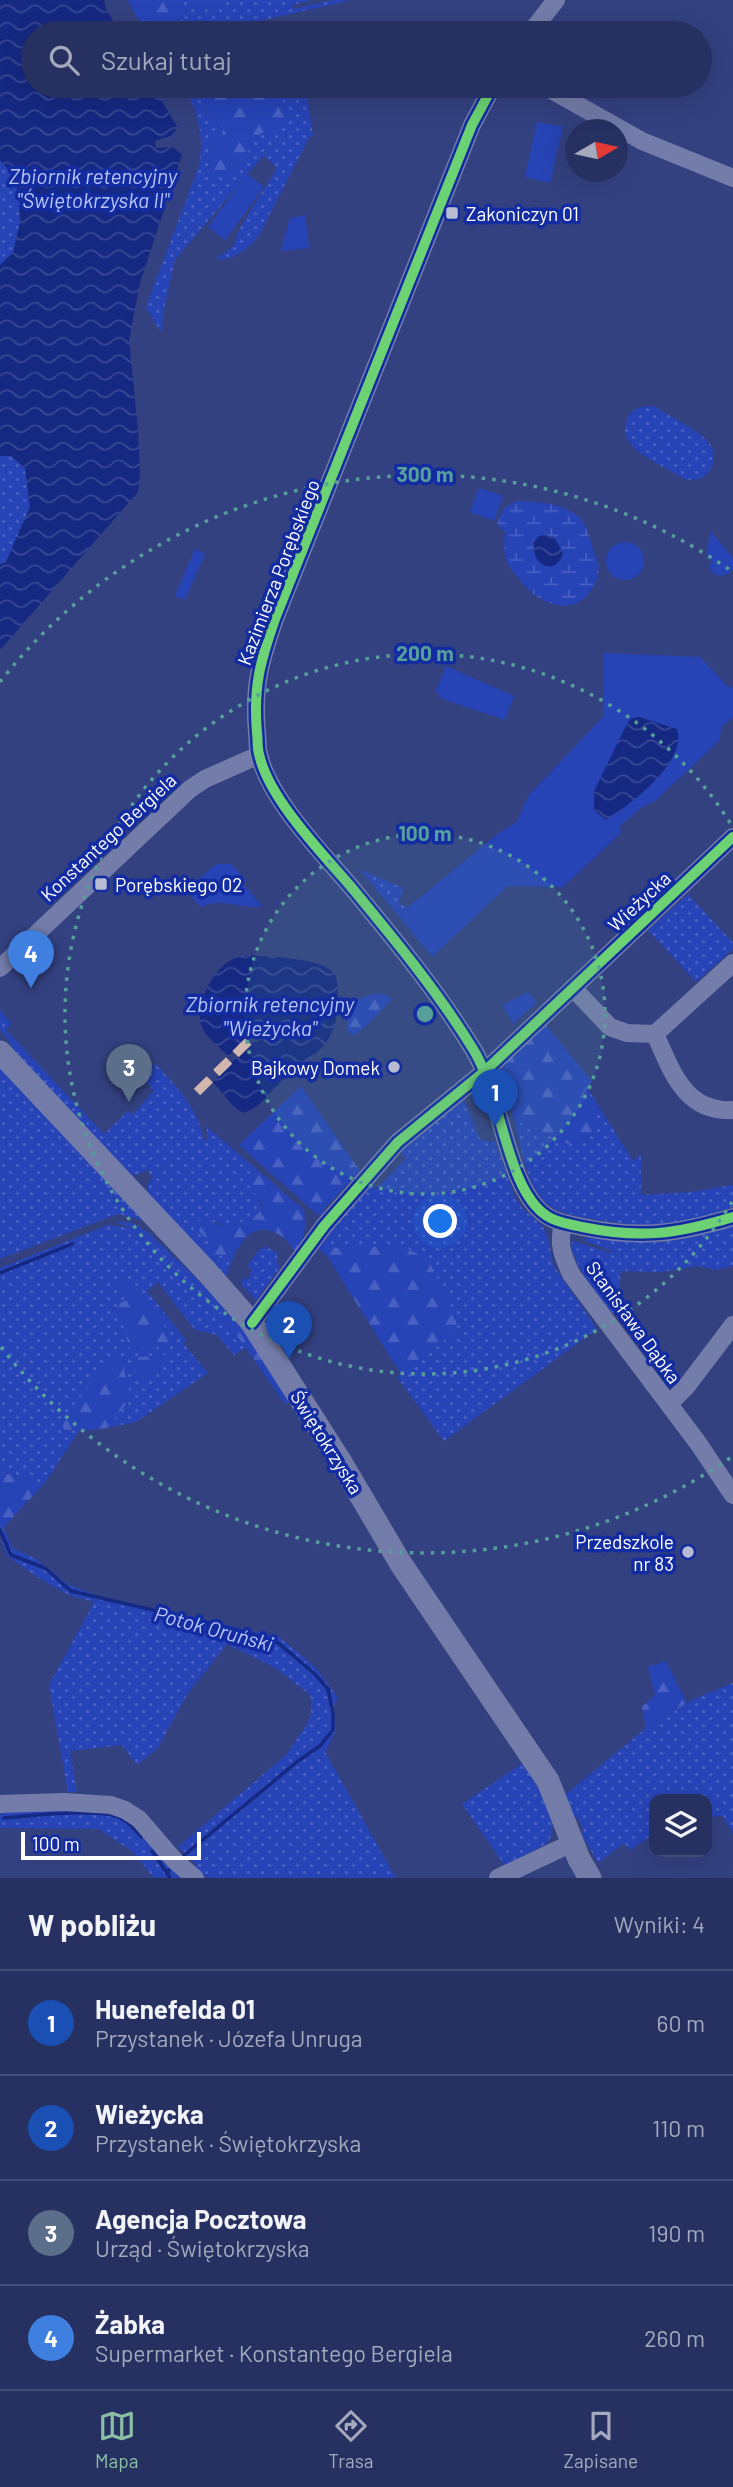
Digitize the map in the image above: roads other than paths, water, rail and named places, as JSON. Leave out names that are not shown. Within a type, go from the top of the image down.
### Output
[{"type":"main road","name":"Świętokrzyska","points":[[0,1052],[252,1323],[437,1619],[548,1781],[572,1843],[590,1878]]},
{"type":"street","points":[[539,21],[555,0]]},
{"type":"street","name":"Kazimierza Porębskiego","points":[[486,98],[471,125],[275,619],[256,682],[259,755],[285,807],[430,985],[458,1025],[485,1071],[521,1187],[538,1210],[563,1223]]},
{"type":"street","points":[[565,98],[642,141],[733,178]]},
{"type":"street","name":"Konstantego Bergiela","points":[[0,968],[190,789],[205,779],[259,755]]},
{"type":"street","name":"Wieżycka","points":[[252,1323],[324,1226],[389,1152],[431,1113],[485,1071],[733,837]]},
{"type":"street","points":[[573,988],[610,1027],[627,1033],[654,1034],[733,963]]},
{"type":"street","points":[[654,1034],[674,1077],[687,1094],[708,1106],[733,1110]]},
{"type":"street","points":[[563,1223],[593,1229],[656,1235],[695,1229],[733,1217]]},
{"type":"street","name":"Stanisława Dąbka","points":[[563,1223],[561,1252],[571,1273],[733,1495]]},
{"type":"street","name":"Stanisława Dąbka","points":[[669,1404],[686,1387],[733,1325]]},
{"type":"street","points":[[0,1804],[64,1802],[111,1805],[125,1810],[139,1819],[175,1861],[195,1878]]},
{"type":"street","points":[[498,1878],[572,1843]]},
{"type":"water","name":"Zbiornik retencyjny \"Świętokrzyska II\"","points":[[0,0],[104,0],[114,21],[21,21],[21,98],[160,98],[178,128],[171,136],[155,141],[156,148],[173,147],[182,155],[140,283],[129,340],[138,430],[138,492],[0,650],[0,564],[6,562],[30,507],[25,468],[11,456],[0,456],[0,265],[13,253],[20,222],[19,195],[14,177],[0,160]]},
{"type":"water","points":[[539,536],[554,537],[563,553],[558,563],[550,566],[538,560],[533,543]]},
{"type":"water","points":[[639,717],[677,729],[678,741],[674,755],[655,781],[606,820],[594,810],[594,791],[628,722]]},
{"type":"water","name":"Zbiornik retencyjny \"Wieżycka\"","points":[[249,955],[293,959],[326,967],[336,977],[338,998],[333,1030],[320,1050],[289,1074],[258,1105],[244,1113],[236,1109],[213,1082],[233,1061],[206,1034],[200,1021],[200,1012],[205,992],[215,974],[230,961]]},
{"type":"waterway","points":[[0,1273],[72,1244]]},
{"type":"waterway","name":"Potok Oruński","points":[[0,1530],[11,1555],[45,1568],[71,1591],[243,1631],[277,1642],[316,1675],[328,1689],[333,1730],[320,1746],[298,1761],[182,1857]]},
{"type":"waterway","points":[[4,1818],[98,1813],[121,1818],[142,1837]]},
{"type":"waterway","points":[[152,1851],[167,1873]]},
{"type":"waterway","name":"Potok Oruński","points":[[169,1870],[167,1873],[170,1878]]},
{"type":"place","name":"Zakoniczyn 01","points":[[452,213]]},
{"type":"place","name":"Porębskiego 02","points":[[101,884]]},
{"type":"place","name":"Żabka","points":[[31,988]]},
{"type":"place","name":"Bajkowy Domek","points":[[394,1067]]},
{"type":"place","name":"Agencja Pocztowa","points":[[129,1102]]},
{"type":"place","name":"Huenefelda 01","points":[[495,1127]]},
{"type":"place","name":"Wieżycka","points":[[289,1359]]},
{"type":"place","name":"Przedszkole nr 83","points":[[688,1552]]}]
